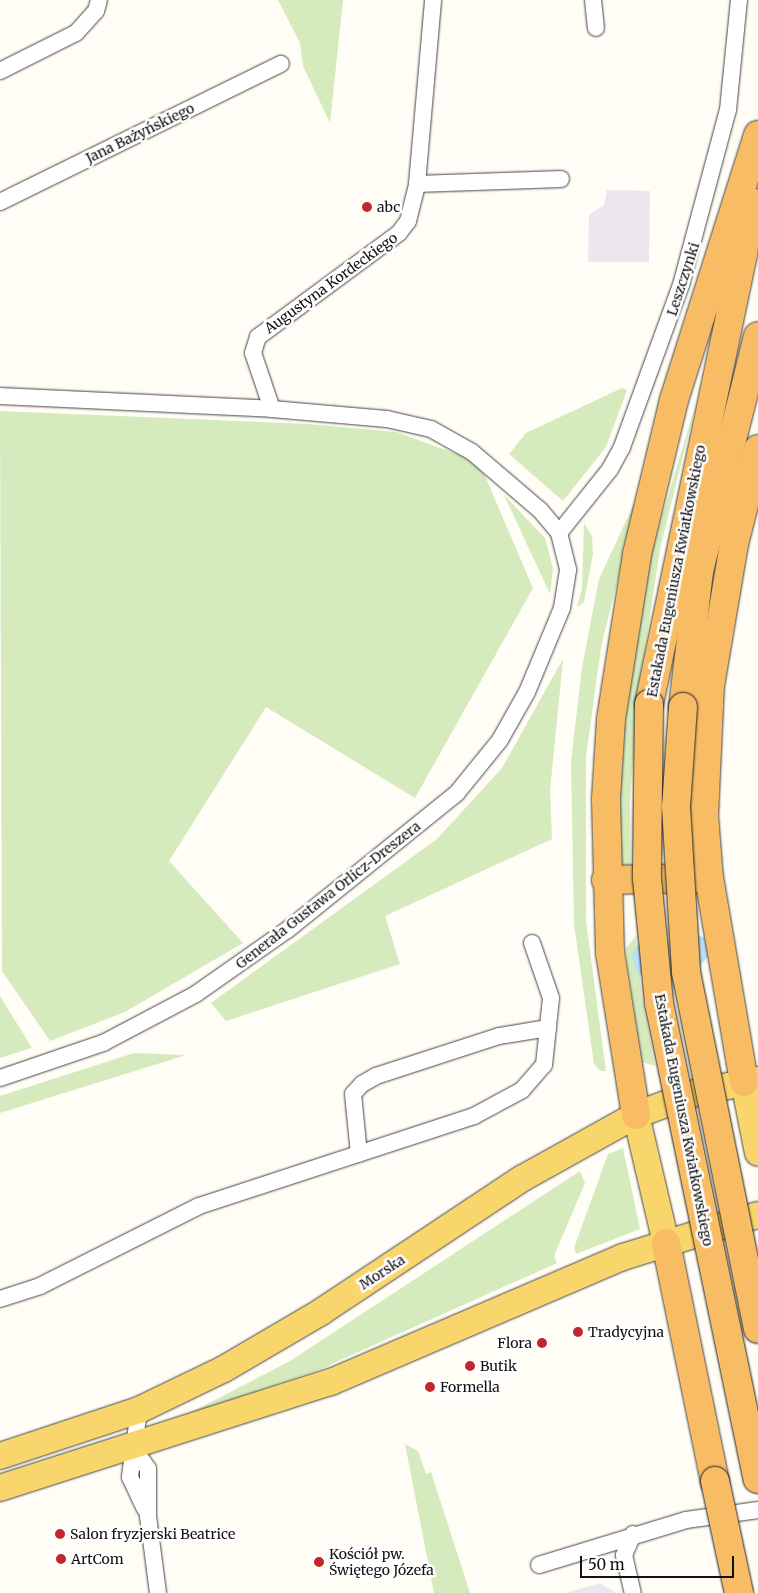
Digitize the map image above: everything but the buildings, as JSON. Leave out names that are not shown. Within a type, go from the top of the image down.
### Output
[{"type":"highway","name":"Estakada Eugeniusza Kwiatkowskiego","points":[[758,136],[743,254],[649,704],[647,878],[659,1002],[758,1479]]},
{"type":"highway","points":[[636,1115],[619,1026],[606,880],[611,719],[637,554],[674,400],[758,136]]},
{"type":"highway","name":"Estakada Eugeniusza Kwiatkowskiego","points":[[758,336],[699,571],[683,707],[676,807],[686,972],[758,1329]]},
{"type":"highway","points":[[751,1081],[709,878],[704,816],[710,686],[734,544],[758,449]]},
{"type":"highway","points":[[606,880],[709,878]]},
{"type":"highway","points":[[666,1243],[739,1593]]},
{"type":"main road","name":"Morska","points":[[0,1456],[138,1410],[224,1370],[523,1178],[636,1115],[698,1092],[751,1081]]},
{"type":"main road","points":[[751,1081],[758,1153]]},
{"type":"main road","points":[[636,1115],[666,1243]]},
{"type":"main road","points":[[0,1488],[371,1368],[623,1257],[758,1215]]},
{"type":"street","points":[[0,71],[76,33],[92,17],[99,0]]},
{"type":"street","name":"Augustyna Kordeckiego","points":[[272,410],[253,353],[258,337],[400,233],[408,221],[417,184],[433,0]]},
{"type":"street","points":[[593,0],[596,28]]},
{"type":"street","name":"Leszczynki","points":[[559,533],[610,470],[622,447],[681,285],[728,110],[739,0]]},
{"type":"street","name":"Jana Bażyńskiego","points":[[0,202],[281,64]]},
{"type":"street","points":[[417,184],[561,179]]},
{"type":"street","points":[[0,396],[272,410],[387,419],[431,429],[472,452],[540,510],[559,533]]},
{"type":"street","name":"Generała Gustawa Orlicz-Dreszera","points":[[0,1078],[104,1043],[196,994],[287,930],[457,793],[486,760],[513,718],[562,608],[568,570],[559,533]]},
{"type":"street","points":[[0,1299],[40,1286],[199,1206],[474,1116],[522,1090],[544,1065],[551,998],[532,943]]},
{"type":"street","points":[[359,1154],[353,1094],[362,1084],[376,1076],[499,1036],[548,1028]]},
{"type":"street","points":[[138,1410],[132,1446],[130,1477],[148,1516],[158,1593]]},
{"type":"street","points":[[539,1565],[633,1534],[686,1520],[758,1510]]},
{"type":"street","points":[[633,1534],[624,1554],[633,1593]]},
{"type":"shaded area","points":[[607,190],[650,191],[649,262],[588,262],[589,215],[604,205]]},
{"type":"shaded area","points":[[600,1583],[616,1593],[566,1593]]},
{"type":"green space","points":[[278,0],[343,0],[330,123],[303,66],[300,43]]},
{"type":"green space","points":[[622,388],[627,390],[606,447],[563,501],[509,454],[526,433]]},
{"type":"green space","points":[[696,403],[660,549],[637,702],[630,801],[631,873],[619,873],[618,802],[631,650],[653,546]]},
{"type":"green space","points":[[0,411],[308,424],[396,432],[479,462],[533,588],[415,798],[266,707],[169,861],[243,943],[125,1012],[50,1041],[2,971]]},
{"type":"green space","points":[[639,493],[601,647],[586,757],[586,921],[606,1071],[601,1071],[594,1064],[574,924],[571,761],[582,668],[599,579]]},
{"type":"green space","points":[[504,495],[545,538],[553,568],[550,594]]},
{"type":"green space","points":[[584,523],[592,536],[593,554],[584,602],[577,607],[582,589]]},
{"type":"green space","points":[[563,659],[550,791],[552,839],[385,916],[400,964],[226,1021],[211,1003],[437,839],[502,768]]},
{"type":"green space","points":[[636,936],[642,997],[655,1066],[642,1062],[625,949]]},
{"type":"green space","points":[[0,996],[32,1048],[0,1058]]},
{"type":"green space","points":[[134,1053],[186,1055],[0,1113],[0,1096]]},
{"type":"green space","points":[[623,1148],[640,1229],[576,1254],[574,1248],[608,1154]]},
{"type":"green space","points":[[580,1171],[585,1183],[554,1256],[557,1263],[318,1370],[182,1417],[290,1361]]},
{"type":"green space","points":[[405,1444],[418,1451],[426,1474],[431,1472],[470,1593],[434,1593]]},
{"type":"water","points":[[694,933],[705,938],[709,956],[696,969]]},
{"type":"water","points":[[641,941],[667,951],[668,963],[643,976],[637,973],[631,956]]},
{"type":"place","name":"abc","points":[[367,207]]},
{"type":"place","name":"Tradycyjna","points":[[578,1332]]},
{"type":"place","name":"Flora","points":[[542,1343]]},
{"type":"place","name":"Butik","points":[[470,1366]]},
{"type":"place","name":"Formella","points":[[430,1387]]},
{"type":"place","name":"Salon fryzjerski Beatrice","points":[[60,1534]]},
{"type":"place","name":"ArtCom","points":[[61,1559]]},
{"type":"place","name":"Kościół pw. Świętego Józefa","points":[[319,1562]]}]
